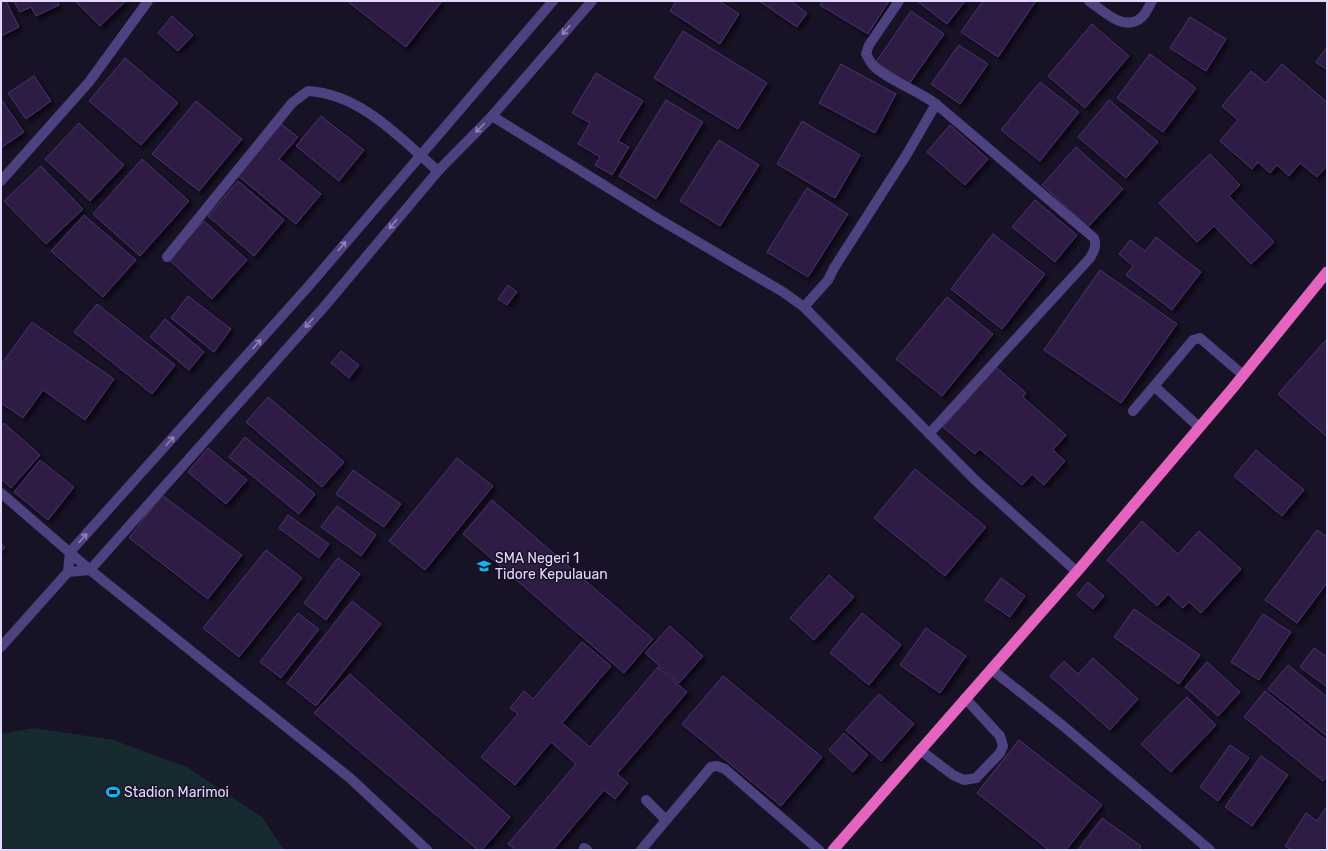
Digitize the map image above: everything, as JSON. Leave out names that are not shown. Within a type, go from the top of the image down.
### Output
[{"type":"highway","points":[[833,850],[1076,571],[1243,375],[1327,272]]},
{"type":"street","points":[[1,180],[89,82],[148,1]]},
{"type":"street","points":[[1,647],[68,572],[70,552],[307,288],[553,1]]},
{"type":"street","points":[[68,572],[90,570],[324,307],[438,171],[492,116],[592,1]]},
{"type":"street","points":[[899,1],[869,45],[866,54],[876,68],[905,86],[925,96],[936,104],[1094,238],[1096,244],[1090,258],[929,434]]},
{"type":"street","points":[[1089,1],[1115,20],[1121,23],[1129,24],[1142,17],[1152,1]]},
{"type":"street","points":[[167,257],[292,103],[308,91],[322,92],[345,99],[380,120],[438,171]]},
{"type":"street","points":[[804,307],[828,280],[834,268],[907,154],[936,104]]},
{"type":"street","points":[[492,116],[650,214],[783,292],[804,307],[975,480],[1076,571]]},
{"type":"street","points":[[1133,410],[1193,340],[1200,338],[1243,375]]},
{"type":"street","points":[[1154,386],[1199,427]]},
{"type":"street","points":[[1,494],[90,570],[350,778],[427,850]]},
{"type":"street","points":[[991,669],[1062,725],[1210,850]]},
{"type":"street","points":[[920,750],[953,775],[964,780],[976,778],[1000,753],[1003,746],[1000,736],[965,698]]},
{"type":"street","points":[[641,850],[711,767],[717,766],[725,769],[819,850]]},
{"type":"street","points":[[646,800],[666,820]]},
{"type":"green space","name":"Stadion Marimoi","points":[[34,728],[113,740],[187,767],[262,817],[284,850],[1,850],[1,734]]},
{"type":"building","points":[[1,1],[6,1],[19,27],[1,36]]},
{"type":"building","points":[[14,1],[57,1],[59,5],[36,16],[31,7],[20,12]]},
{"type":"building","points":[[75,1],[126,1],[100,26]]},
{"type":"building","points":[[347,1],[442,1],[406,47]]},
{"type":"building","points":[[676,1],[719,1],[739,14],[720,44],[670,11]]},
{"type":"building","points":[[759,1],[791,1],[807,13],[797,27]]},
{"type":"building","points":[[823,1],[889,1],[868,34],[820,5]]},
{"type":"building","points":[[917,1],[965,1],[947,24]]},
{"type":"building","points":[[983,1],[1036,1],[998,57],[961,32]]},
{"type":"building","points":[[911,11],[944,34],[909,84],[876,62]]},
{"type":"building","points":[[172,16],[193,35],[178,51],[158,33]]},
{"type":"building","points":[[1190,17],[1226,39],[1206,71],[1170,48]]},
{"type":"building","points":[[1092,24],[1129,56],[1085,108],[1048,76]]},
{"type":"building","points":[[683,31],[767,83],[738,129],[654,78]]},
{"type":"building","points":[[959,45],[988,64],[960,104],[931,84]]},
{"type":"building","points":[[1327,47],[1327,70],[1316,62]]},
{"type":"building","points":[[1150,54],[1196,88],[1163,132],[1117,98]]},
{"type":"building","points":[[125,58],[178,103],[141,145],[89,101]]},
{"type":"building","points":[[841,64],[896,94],[875,133],[819,103]]},
{"type":"building","points":[[1282,64],[1327,102],[1327,166],[1317,177],[1300,163],[1289,176],[1277,165],[1270,173],[1258,162],[1252,169],[1220,141],[1238,120],[1222,106],[1251,71],[1266,83]]},
{"type":"building","points":[[596,73],[643,101],[618,141],[629,147],[612,175],[595,165],[600,157],[578,144],[590,123],[572,113]]},
{"type":"building","points":[[34,76],[51,101],[26,119],[8,93]]},
{"type":"building","points":[[1040,82],[1079,112],[1040,161],[1001,130]]},
{"type":"building","points":[[1,99],[24,132],[1,148]]},
{"type":"building","points":[[666,100],[703,122],[656,199],[619,176]]},
{"type":"building","points":[[1109,100],[1158,142],[1126,178],[1078,137]]},
{"type":"building","points":[[196,101],[242,139],[199,191],[152,154]]},
{"type":"building","points":[[321,116],[364,150],[339,181],[296,146]]},
{"type":"building","points":[[802,121],[860,155],[835,198],[777,164]]},
{"type":"building","points":[[79,123],[124,165],[90,201],[45,159]]},
{"type":"building","points":[[280,123],[298,137],[279,159],[321,194],[296,224],[237,175]]},
{"type":"building","points":[[950,125],[988,159],[965,185],[927,152]]},
{"type":"building","points":[[719,140],[759,165],[720,226],[680,201]]},
{"type":"building","points":[[1076,147],[1123,189],[1088,227],[1042,185]]},
{"type":"building","points":[[1210,154],[1240,185],[1229,196],[1274,242],[1251,264],[1214,226],[1197,242],[1159,203]]},
{"type":"building","points":[[142,159],[189,201],[140,256],[93,214]]},
{"type":"building","points":[[41,166],[83,209],[46,244],[4,201]]},
{"type":"building","points":[[238,181],[284,220],[254,256],[208,216]]},
{"type":"building","points":[[807,188],[848,214],[808,277],[767,252]]},
{"type":"building","points":[[1035,200],[1077,235],[1055,262],[1012,227]]},
{"type":"building","points":[[84,215],[136,260],[103,297],[51,251]]},
{"type":"building","points":[[204,221],[247,260],[212,299],[168,259]]},
{"type":"building","points":[[993,234],[1045,274],[1002,329],[951,289]]},
{"type":"building","points":[[1156,237],[1201,272],[1172,310],[1126,275],[1133,266],[1119,254],[1130,240],[1145,251]]},
{"type":"building","points":[[1100,270],[1177,324],[1121,403],[1044,350]]},
{"type":"building","points":[[508,285],[517,292],[507,305],[498,299]]},
{"type":"building","points":[[188,296],[231,329],[214,352],[171,318]]},
{"type":"building","points":[[947,297],[993,334],[942,396],[896,359]]},
{"type":"building","points":[[97,304],[175,365],[152,394],[74,332]]},
{"type":"building","points":[[165,319],[204,352],[189,370],[150,337]]},
{"type":"building","points":[[32,322],[114,379],[85,420],[43,390],[23,418],[1,403],[1,365]]},
{"type":"building","points":[[1327,339],[1327,437],[1278,394]]},
{"type":"building","points":[[341,351],[359,365],[349,378],[331,363]]},
{"type":"building","points":[[996,367],[1026,393],[1023,397],[1066,435],[1053,450],[1065,461],[1044,485],[1032,474],[1022,485],[980,449],[975,454],[943,427]]},
{"type":"building","points":[[268,397],[344,462],[322,487],[246,422]]},
{"type":"building","points":[[4,423],[40,455],[11,488],[1,479],[1,427]]},
{"type":"building","points":[[245,437],[315,494],[299,514],[229,457]]},
{"type":"building","points":[[208,448],[247,480],[226,504],[188,472]]},
{"type":"building","points":[[1256,450],[1304,490],[1282,516],[1234,476]]},
{"type":"building","points":[[457,458],[493,486],[425,570],[389,541]]},
{"type":"building","points":[[40,460],[74,487],[48,520],[14,492]]},
{"type":"building","points":[[915,469],[986,527],[945,576],[874,518]]},
{"type":"building","points":[[353,470],[401,504],[384,527],[336,494]]},
{"type":"building","points":[[162,495],[242,555],[208,599],[129,538]]},
{"type":"building","points":[[492,500],[653,639],[624,673],[463,534]]},
{"type":"building","points":[[337,506],[376,535],[361,556],[321,527]]},
{"type":"building","points":[[288,515],[329,544],[319,558],[279,528]]},
{"type":"building","points":[[1142,521],[1178,554],[1199,531],[1241,569],[1201,613],[1189,602],[1183,608],[1168,594],[1157,606],[1107,560]]},
{"type":"building","points":[[1317,530],[1327,537],[1327,583],[1297,623],[1265,600]]},
{"type":"building","points":[[1,544],[5,547],[1,552]]},
{"type":"building","points":[[266,550],[302,578],[239,657],[203,628]]},
{"type":"building","points":[[338,558],[360,574],[326,620],[304,603]]},
{"type":"building","points":[[829,575],[854,597],[814,640],[790,618]]},
{"type":"building","points":[[1001,578],[1025,596],[1010,617],[985,600]]},
{"type":"building","points":[[1088,582],[1104,596],[1093,609],[1077,595]]},
{"type":"building","points":[[352,601],[381,624],[316,706],[287,683]]},
{"type":"building","points":[[1134,609],[1200,655],[1179,684],[1114,637]]},
{"type":"building","points":[[298,613],[319,629],[281,678],[260,662]]},
{"type":"building","points":[[862,613],[901,645],[869,685],[830,653]]},
{"type":"building","points":[[1263,614],[1291,632],[1259,680],[1231,662]]},
{"type":"building","points":[[670,626],[703,656],[679,683],[645,653]]},
{"type":"building","points":[[926,628],[966,656],[940,693],[900,665]]},
{"type":"building","points":[[582,642],[611,666],[562,723],[590,747],[658,667],[687,692],[617,774],[628,783],[615,799],[604,790],[553,850],[516,850],[508,844],[576,764],[551,742],[515,785],[481,757],[518,714],[510,708],[524,691],[533,699]]},
{"type":"building","points":[[1314,648],[1327,657],[1327,687],[1300,667]]},
{"type":"building","points":[[1093,658],[1138,699],[1110,730],[1050,676],[1064,661],[1078,674]]},
{"type":"building","points":[[1207,662],[1240,692],[1218,716],[1185,687]]},
{"type":"building","points":[[1288,665],[1327,697],[1327,736],[1268,689]]},
{"type":"building","points":[[350,674],[510,817],[482,850],[478,850],[314,713]]},
{"type":"building","points":[[723,676],[822,757],[781,806],[682,724]]},
{"type":"building","points":[[1265,691],[1327,741],[1327,776],[1323,781],[1244,717]]},
{"type":"building","points":[[879,694],[914,724],[881,761],[846,730]]},
{"type":"building","points":[[1187,697],[1216,725],[1171,772],[1141,744]]},
{"type":"building","points":[[844,733],[868,755],[853,772],[829,750]]},
{"type":"building","points":[[1019,740],[1102,805],[1066,850],[1049,850],[977,793]]},
{"type":"building","points":[[1230,745],[1249,758],[1218,801],[1200,787]]},
{"type":"building","points":[[1261,756],[1288,775],[1252,826],[1225,807]]},
{"type":"building","points":[[1327,806],[1327,850],[1291,850],[1285,846],[1306,813],[1317,821]]},
{"type":"building","points":[[1102,818],[1141,846],[1139,850],[1078,850]]},
{"type":"place","name":"SMA Negeri 1 Tidore Kepulauan","points":[[484,566]]},
{"type":"place","name":"Stadion Marimoi","points":[[113,792]]}]
